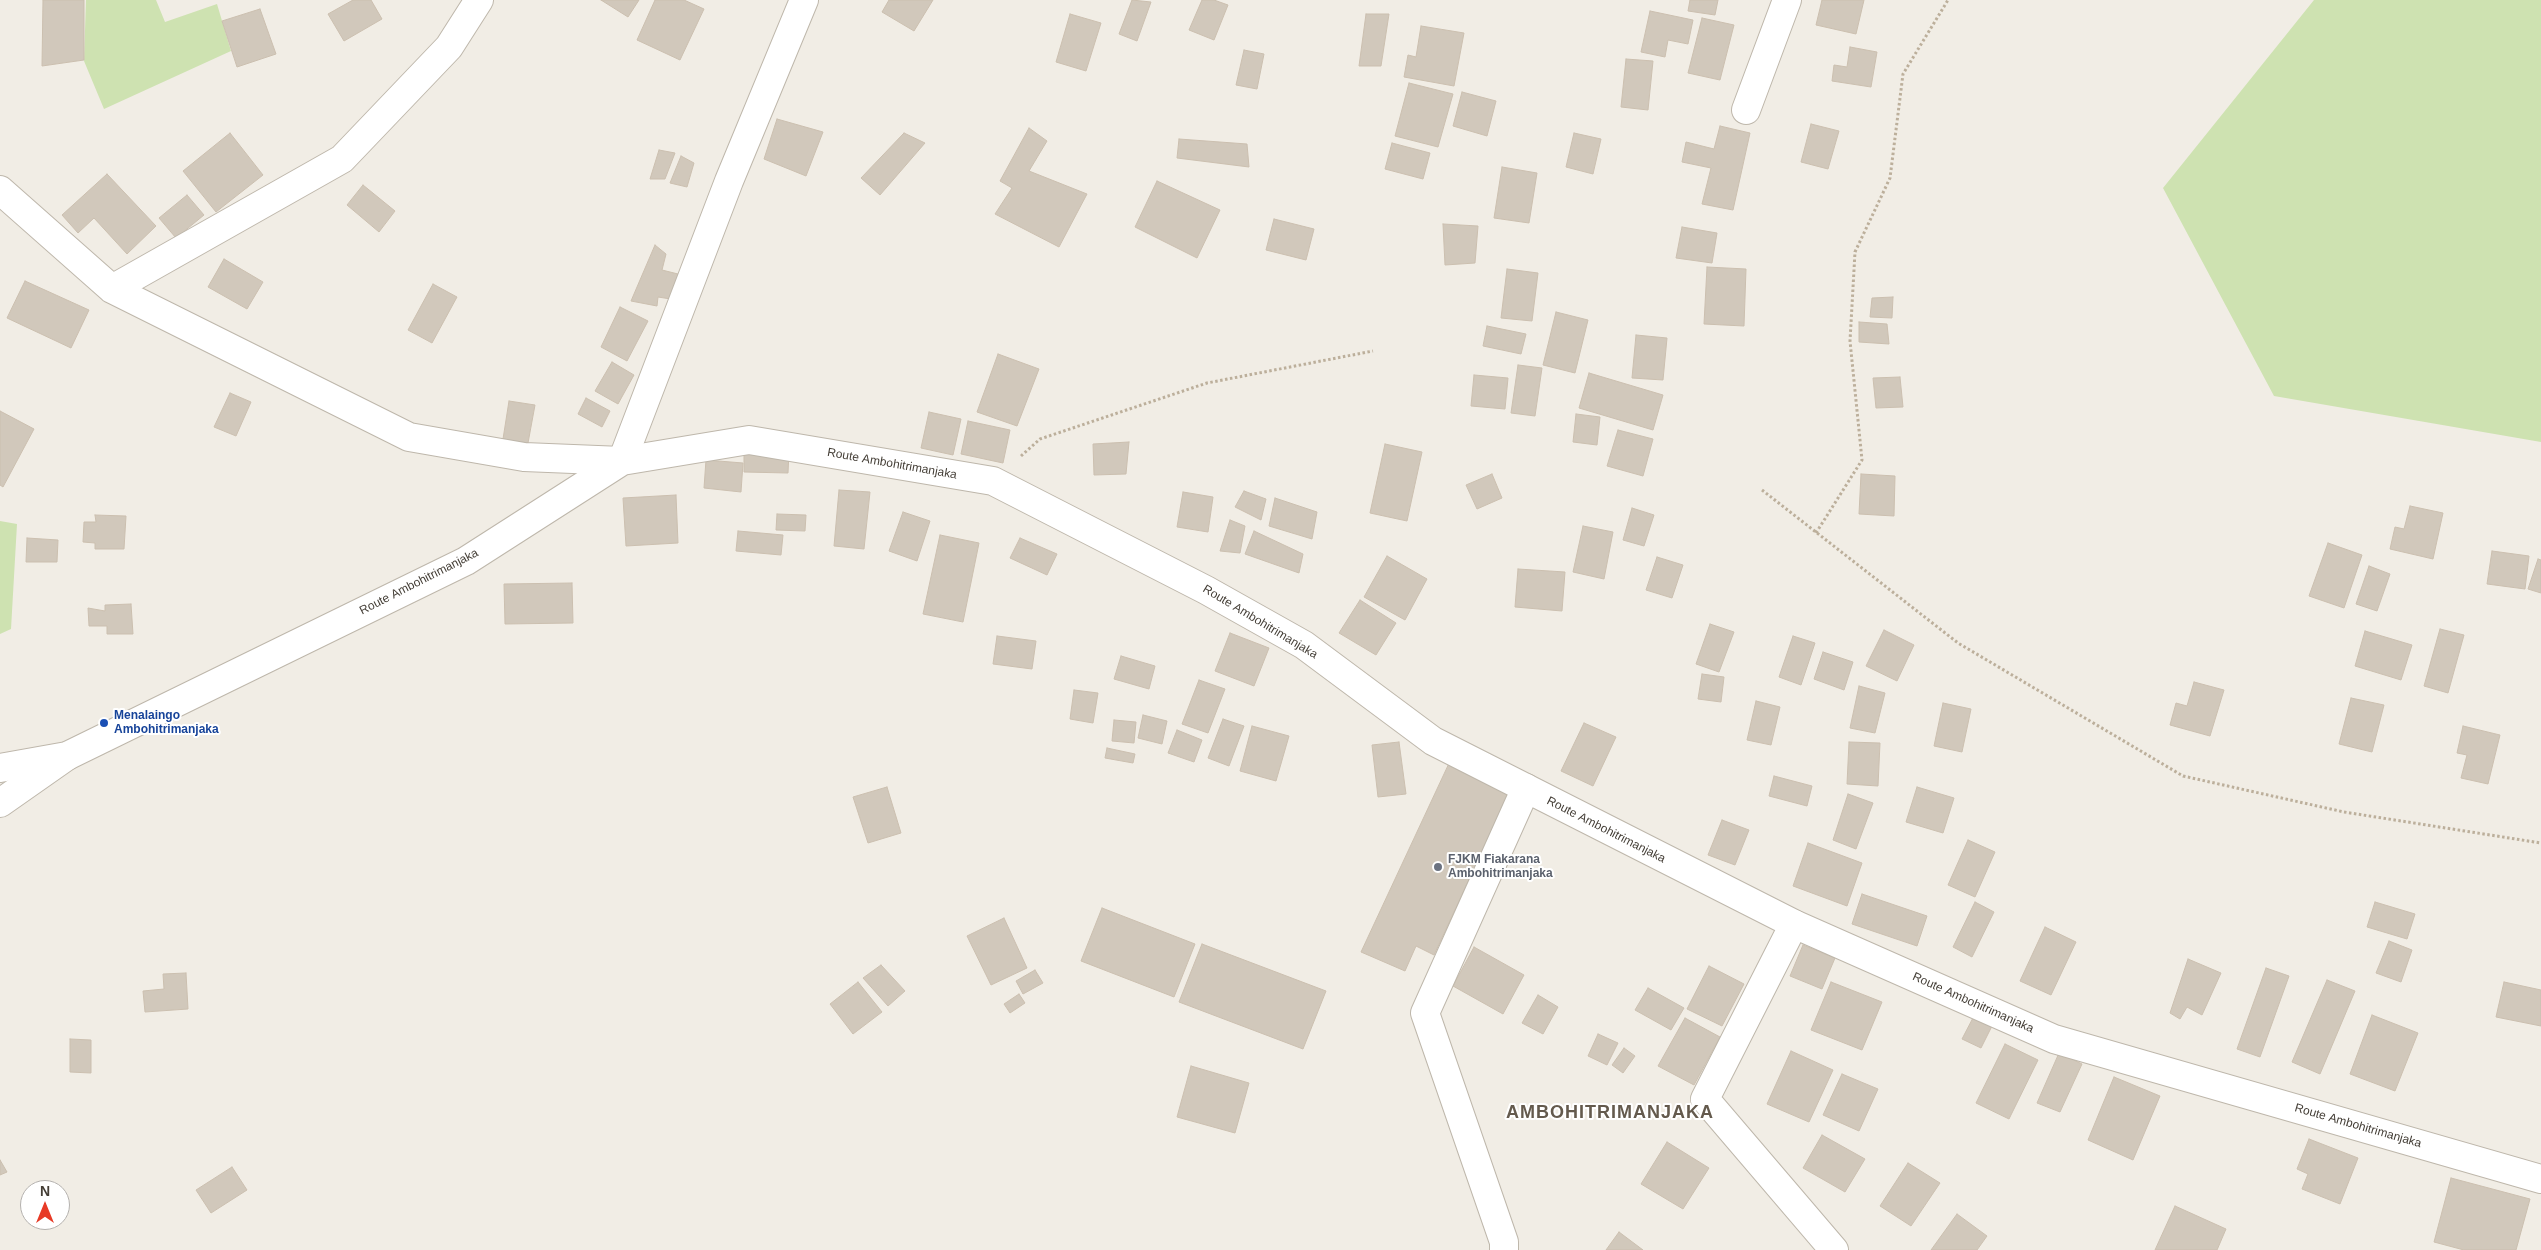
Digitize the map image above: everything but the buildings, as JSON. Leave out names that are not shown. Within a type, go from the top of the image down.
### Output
[{"type":"street","points":[[112,289],[342,159],[449,47],[479,0]]},
{"type":"street","points":[[0,190],[112,289],[409,437],[524,457],[622,461],[728,181],[804,0]]},
{"type":"street","points":[[1746,110],[1787,0]]},
{"type":"street","name":"Route Ambohitrimanjaka","points":[[0,768],[67,756],[466,561],[622,461],[749,440],[993,481],[1206,590],[1304,645],[1433,741],[1794,924],[2054,1039],[2541,1179]]},
{"type":"street","points":[[0,803],[67,756]]},
{"type":"street","points":[[1504,1250],[1504,1242],[1425,1013],[1526,788]]},
{"type":"street","points":[[1794,924],[1705,1099],[1834,1250]]},
{"type":"path","points":[[1816,533],[1862,460],[1850,341],[1854,252],[1890,178],[1903,74],[1948,0]]},
{"type":"path","points":[[993,481],[1040,438],[1207,383],[1374,351]]},
{"type":"path","points":[[1762,490],[1958,643],[2183,776],[2344,812],[2541,842]]},
{"type":"green space","points":[[86,0],[156,0],[165,22],[217,4],[231,51],[104,109],[84,61]]},
{"type":"green space","points":[[2314,0],[2541,0],[2541,442],[2274,396],[2163,188]]},
{"type":"green space","points":[[0,521],[17,524],[11,629],[0,634]]},
{"type":"place","name":"Menalaingo Ambohitrimanjaka","points":[[104,723]]},
{"type":"place","name":"FJKM Fiakarana Ambohitrimanjaka","points":[[1438,867]]},
{"type":"district","name":"AMBOHITRIMANJAKA","points":[[1610,1113]]}]
